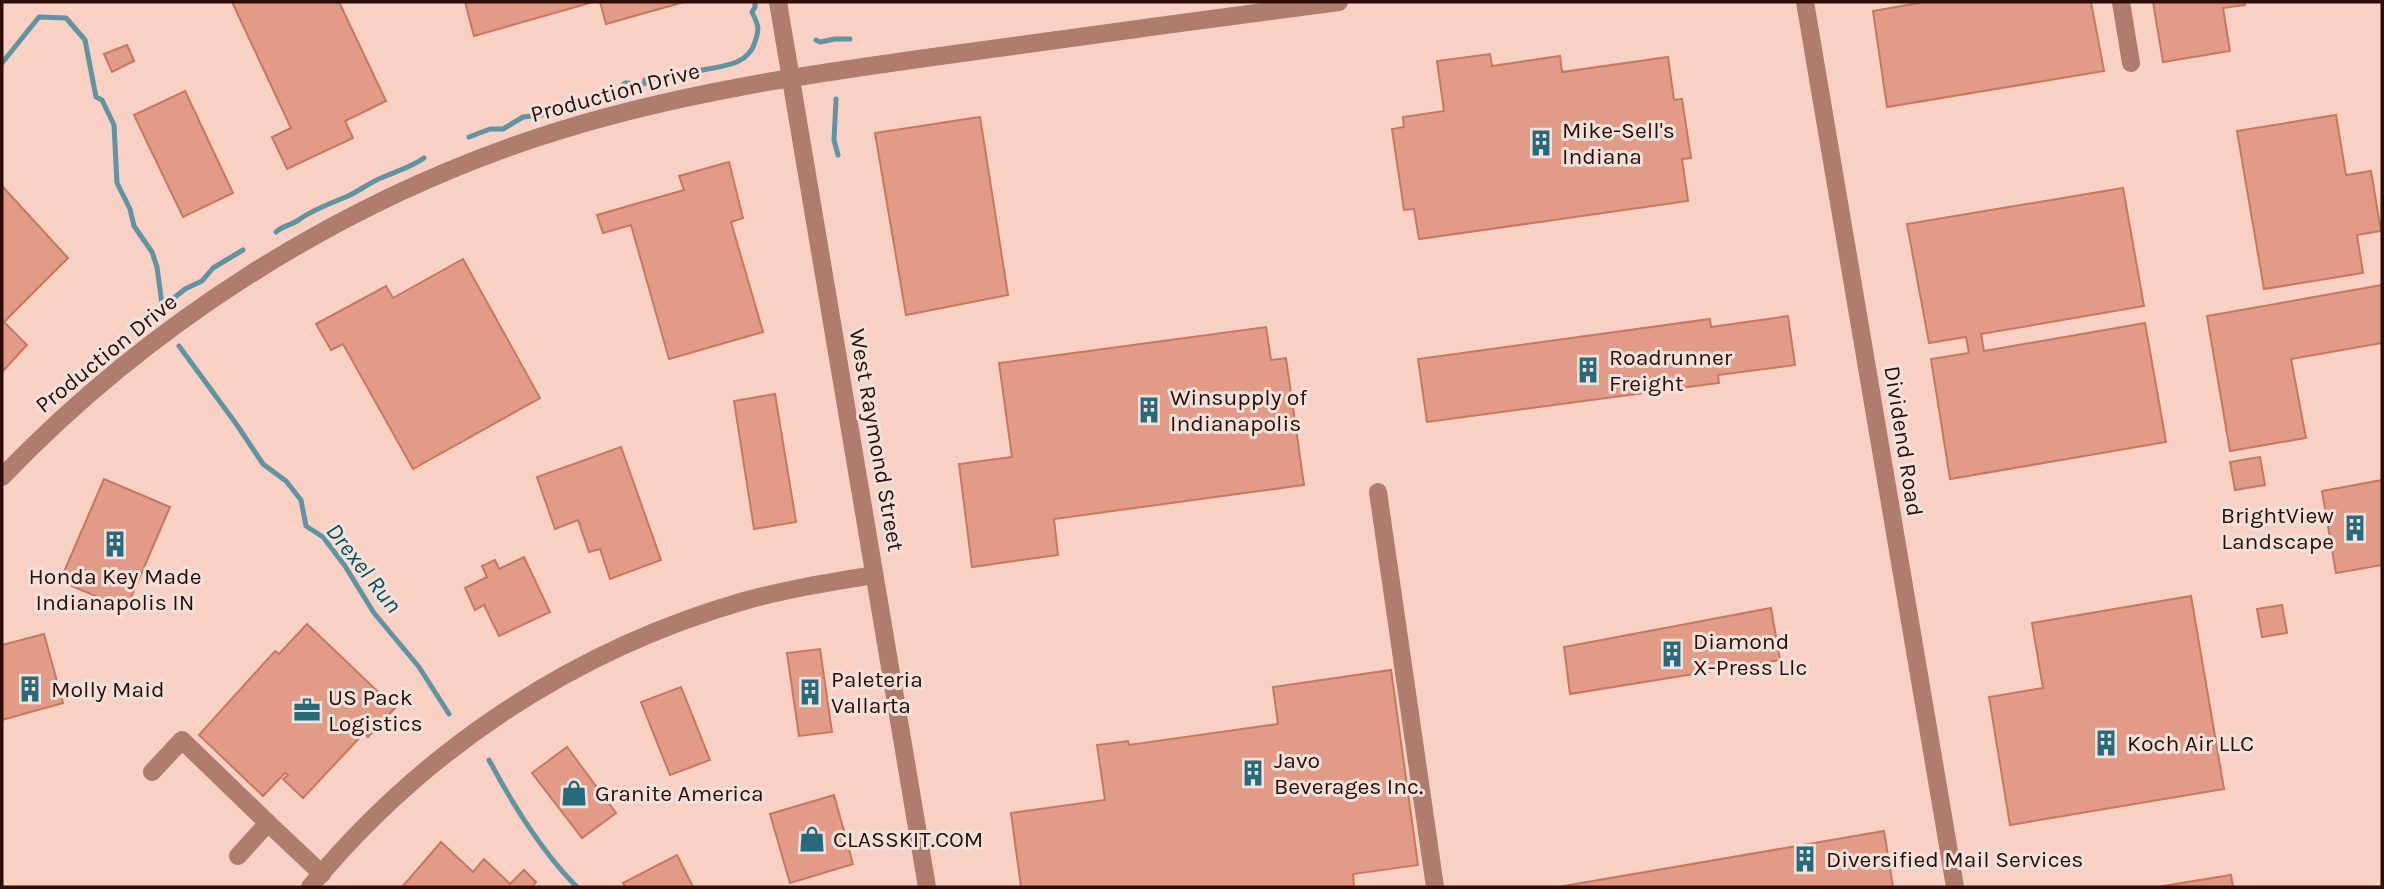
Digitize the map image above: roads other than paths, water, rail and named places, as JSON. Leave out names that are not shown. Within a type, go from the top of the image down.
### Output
[{"type":"street","name":"West Raymond Street","points":[[778,2],[927,887]]},
{"type":"street","name":"Production Drive","points":[[2,477],[42,436],[161,335],[222,293],[349,218],[400,192],[475,160],[537,138],[678,98],[790,76],[1339,2]]},
{"type":"street","name":"Dividend Road","points":[[1805,2],[1955,887]]},
{"type":"street","points":[[2121,2],[2131,63]]},
{"type":"street","points":[[1378,492],[1435,887]]},
{"type":"street","points":[[152,772],[182,740],[268,823],[316,880],[376,814],[430,766],[472,733],[562,676],[643,636],[720,608],[780,592],[874,575]]},
{"type":"street","points":[[238,856],[268,823]]},
{"type":"waterway","points":[[469,137],[490,129],[503,129],[523,117],[541,115],[613,94],[625,83],[629,83],[632,88],[646,83],[645,80],[648,79],[674,78],[738,61],[751,51],[757,37],[758,26],[752,12],[755,2]]},
{"type":"waterway","name":"Drexel Run","points":[[2,63],[39,17],[66,18],[85,40],[96,97],[102,100],[114,125],[117,183],[130,209],[134,226],[152,252],[157,267],[163,312]]},
{"type":"waterway","points":[[816,40],[820,42],[850,39]]},
{"type":"waterway","points":[[836,99],[834,140],[838,155]]},
{"type":"waterway","points":[[276,232],[305,215],[424,158]]},
{"type":"waterway","points":[[162,301],[174,298],[202,281],[213,268],[243,250]]},
{"type":"waterway","name":"Drexel Run","points":[[179,346],[263,464],[286,481],[301,500],[306,526],[323,537],[345,566],[374,613],[419,667],[449,714]]},
{"type":"waterway","name":"Drexel Run","points":[[489,760],[529,827],[577,887]]},
{"type":"place","name":"Mike-Sell's Indiana","points":[[1541,143]]},
{"type":"place","name":"Roadrunner Freight","points":[[1588,370]]},
{"type":"place","name":"Winsupply of Indianapolis","points":[[1149,410]]},
{"type":"place","name":"BrightView Landscape","points":[[2355,528]]},
{"type":"place","name":"Honda Key Made Indianapolis IN","points":[[115,544]]},
{"type":"place","name":"Diamond X-Press Llc","points":[[1672,654]]},
{"type":"place","name":"Molly Maid","points":[[30,689]]},
{"type":"place","name":"Paleteria Vallarta","points":[[810,692]]},
{"type":"place","name":"US Pack Logistics","points":[[307,710]]},
{"type":"place","name":"Koch Air LLC","points":[[2106,743]]},
{"type":"place","name":"Javo Beverages Inc.","points":[[1253,773]]},
{"type":"place","name":"Granite America","points":[[574,793]]},
{"type":"place","name":"CLASSKIT.COM","points":[[812,839]]},
{"type":"place","name":"Diversified Mail Services","points":[[1805,859]]}]
